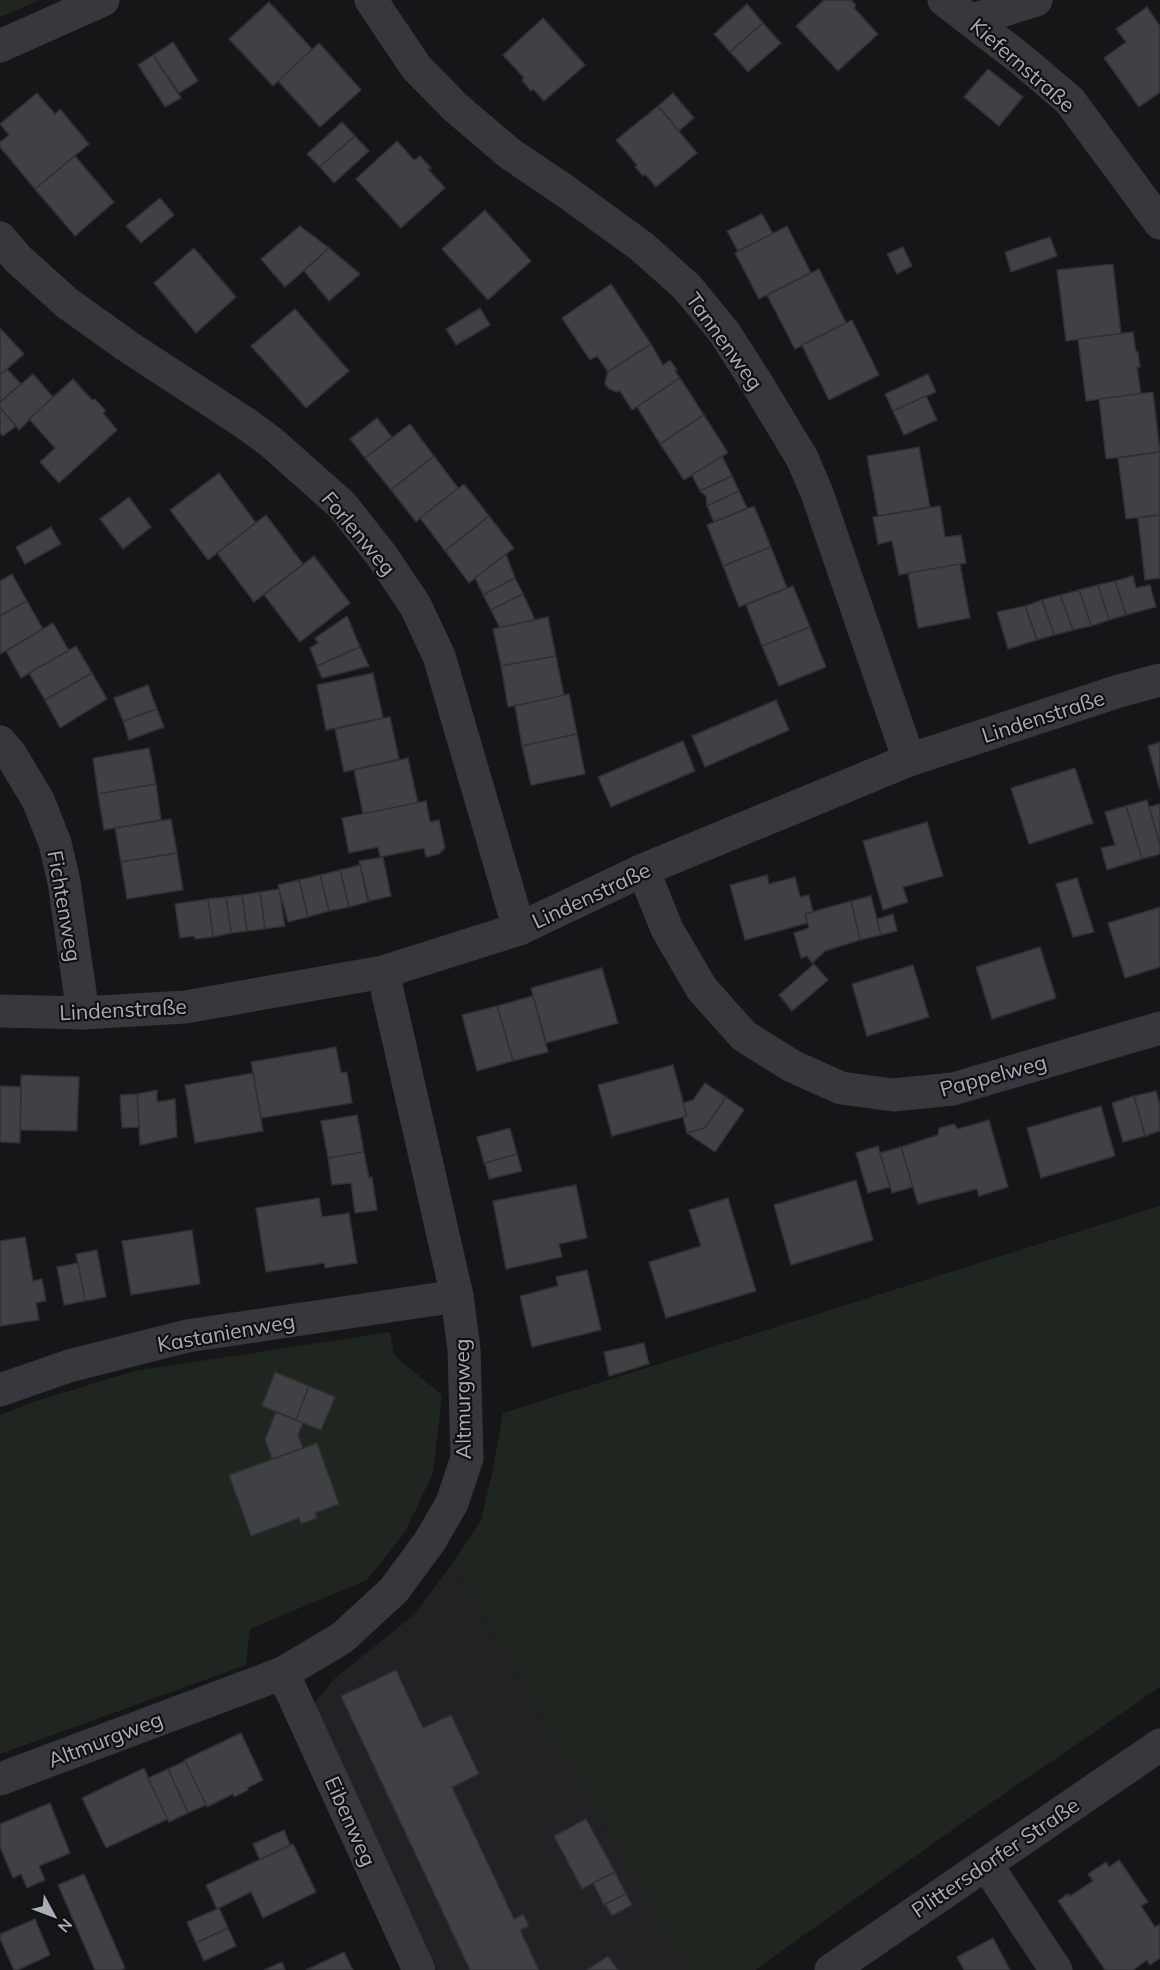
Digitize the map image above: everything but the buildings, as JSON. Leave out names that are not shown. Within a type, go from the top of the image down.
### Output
[{"type":"street","points":[[0,46],[103,0]]},
{"type":"street","name":"Tannenweg","points":[[371,0],[416,66],[455,107],[509,153],[641,246],[687,287],[724,332],[802,458],[817,493],[909,760]]},
{"type":"street","name":"Kiefernstraße","points":[[944,0],[1022,60],[1070,101],[1160,223]]},
{"type":"street","points":[[972,20],[1036,0]]},
{"type":"street","name":"Forlenweg","points":[[0,238],[18,259],[67,303],[271,442],[342,506],[382,556],[415,605],[439,656],[519,929]]},
{"type":"street","name":"Lindenstraße","points":[[0,1011],[82,1013],[185,1007],[383,972],[519,929],[643,870],[909,760],[1119,691],[1160,680]]},
{"type":"street","name":"Fichtenweg","points":[[0,742],[38,800],[55,843],[64,882],[82,1013]]},
{"type":"street","name":"Pappelweg","points":[[643,870],[667,929],[702,989],[744,1036],[792,1066],[841,1088],[893,1095],[953,1089],[1160,1028]]},
{"type":"street","name":"Altmurgweg","points":[[0,1779],[283,1673],[342,1638],[394,1590],[430,1541],[453,1503],[467,1458],[464,1349],[457,1296],[383,972]]},
{"type":"street","name":"Kastanienweg","points":[[0,1390],[69,1366],[187,1336],[457,1296]]},
{"type":"street","name":"Eibenweg","points":[[283,1673],[419,1970]]},
{"type":"street","name":"Plittersdorfer Straße","points":[[831,1970],[1160,1745]]},
{"type":"street","points":[[986,1864],[1056,1970]]},
{"type":"shaded area","points":[[0,0],[40,0],[0,17]]},
{"type":"shaded area","points":[[1160,1206],[1160,1687],[969,1818],[755,1970],[688,1970],[452,1564],[481,1520],[503,1413]]},
{"type":"shaded area","points":[[390,1332],[394,1355],[442,1395],[433,1473],[405,1532],[367,1580],[250,1629],[246,1665],[0,1754],[0,1415],[30,1403],[134,1371]]},
{"type":"shaded area","points":[[452,1564],[688,1970],[437,1970],[314,1703],[334,1679],[415,1614]]}]
